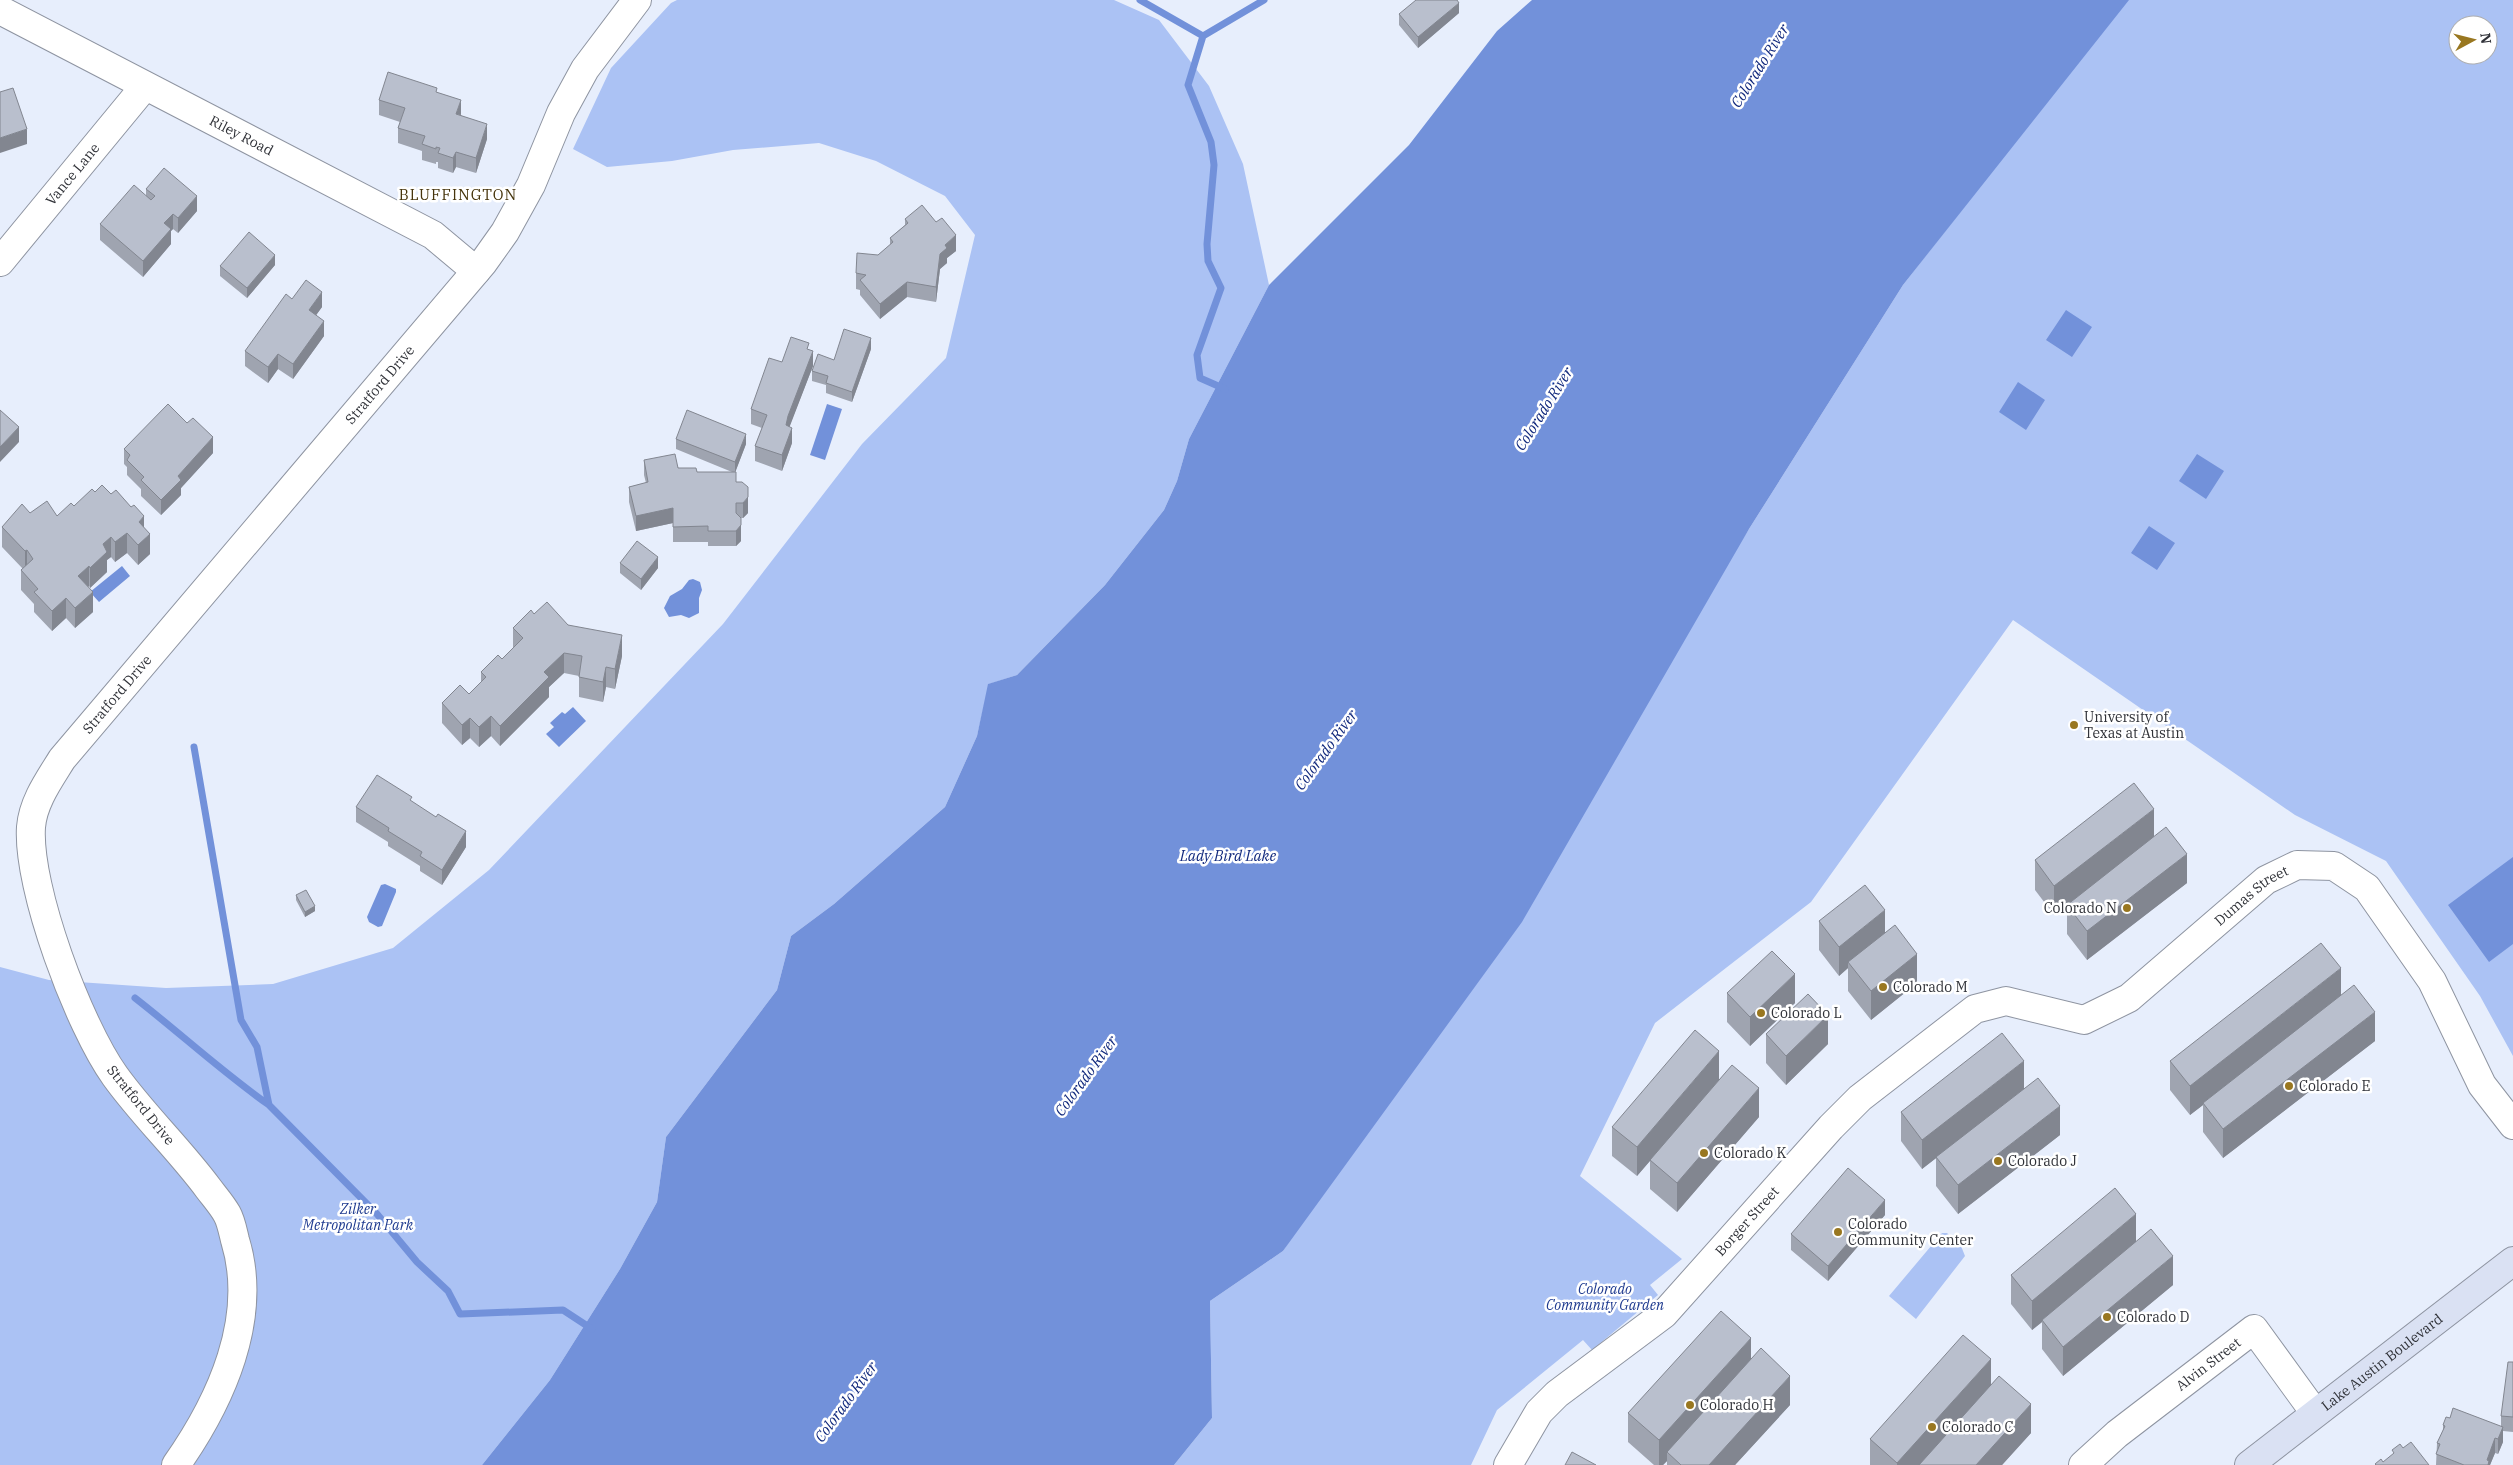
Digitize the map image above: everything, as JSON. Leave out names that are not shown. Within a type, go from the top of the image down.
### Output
[{"type":"main road","name":"Lake Austin Boulevard","points":[[2249,1465],[2513,1261]]},
{"type":"street","name":"Stratford Drive","points":[[176,1465],[190,1446],[220,1388],[235,1344],[244,1298],[240,1256],[227,1214],[199,1176],[115,1076],[93,1040],[75,998],[44,910],[35,869],[32,827],[40,795],[62,759],[476,271],[505,232],[531,185],[561,113],[585,68],[637,0]]},
{"type":"street","name":"Riley Road","points":[[0,10],[432,235],[476,271]]},
{"type":"street","name":"Vance Lane","points":[[0,262],[144,86]]},
{"type":"street","name":"Dumas Street","points":[[2006,1000],[2084,1020],[2128,998],[2266,880],[2297,864],[2334,866],[2367,888],[2432,981],[2482,1085],[2513,1125]]},
{"type":"street","name":"Borger Street","points":[[1508,1465],[1539,1412],[1557,1394],[1664,1314],[1826,1132],[1860,1098],[1975,1009],[2006,1000]]},
{"type":"street","name":"Alvin Street","points":[[2083,1465],[2117,1434],[2254,1330],[2315,1413]]},
{"type":"green space","name":"Zilker Metropolitan Park","points":[[677,0],[1114,0],[1159,20],[1209,86],[1243,164],[1269,285],[1189,439],[1177,481],[1164,510],[1105,585],[1017,675],[989,684],[977,736],[945,807],[834,904],[791,936],[777,990],[666,1137],[657,1202],[620,1269],[550,1380],[482,1465],[0,1465],[0,967],[49,980],[166,988],[273,984],[393,948],[489,870],[723,624],[862,444],[946,358],[975,235],[945,196],[876,161],[819,143],[733,150],[672,161],[607,167],[573,149],[611,68],[671,3]]},
{"type":"green space","name":"Colorado Community Garden","points":[[2126,0],[2513,0],[2513,1056],[2480,996],[2386,861],[2295,815],[2013,620],[1811,902],[1655,1023],[1580,1176],[1682,1259],[1650,1285],[1658,1295],[1592,1350],[1583,1340],[1497,1410],[1471,1465],[1174,1465],[1212,1418],[1210,1301],[1283,1251],[1749,529],[1903,285]]},
{"type":"green space","points":[[1942,1233],[1947,1233],[1961,1246],[1965,1256],[1916,1319],[1889,1296]]},
{"type":"water","name":"Lady Bird Lake","points":[[1532,0],[2129,0],[1903,285],[1749,529],[1522,922],[1283,1251],[1210,1301],[1212,1418],[1174,1465],[482,1465],[550,1380],[620,1269],[657,1202],[666,1137],[777,990],[791,936],[834,904],[945,807],[977,736],[988,684],[1017,675],[1105,585],[1164,510],[1177,481],[1189,439],[1269,285],[1409,145],[1497,31]]},
{"type":"water","points":[[2066,310],[2092,327],[2072,357],[2046,340]]},
{"type":"water","points":[[2018,382],[2045,400],[2026,430],[1999,412]]},
{"type":"water","points":[[827,404],[842,409],[825,460],[810,455]]},
{"type":"water","points":[[2197,454],[2224,471],[2206,499],[2179,481]]},
{"type":"water","points":[[2149,526],[2175,543],[2157,570],[2131,553]]},
{"type":"water","points":[[122,566],[130,576],[99,602],[90,592]]},
{"type":"water","points":[[693,579],[700,582],[702,590],[699,598],[699,613],[689,618],[681,615],[669,617],[664,608],[670,596],[682,589],[689,580]]},
{"type":"water","points":[[573,707],[586,721],[559,747],[546,734],[554,727],[550,723],[562,712],[565,714]]},
{"type":"water","points":[[2513,857],[2513,944],[2489,962],[2448,905]]},
{"type":"water","points":[[385,884],[396,889],[396,892],[382,926],[378,927],[369,922],[367,917],[381,885]]},
{"type":"building","points":[[1416,0],[1457,0],[1459,3],[1418,37],[1399,14]]},
{"type":"building","points":[[388,72],[437,88],[436,92],[461,100],[456,114],[487,124],[476,158],[456,152],[453,158],[438,153],[440,148],[436,147],[436,149],[422,144],[425,136],[398,128],[405,108],[379,100]]},
{"type":"building","points":[[13,88],[27,129],[0,138],[0,92]]},
{"type":"building","points":[[164,168],[197,196],[178,218],[173,214],[164,223],[171,229],[143,261],[100,224],[134,185],[151,200],[155,196],[146,189]]},
{"type":"building","points":[[922,205],[936,222],[942,218],[956,235],[945,245],[947,248],[940,254],[936,287],[907,282],[880,304],[860,280],[866,275],[856,273],[857,253],[878,255],[893,242],[890,238],[908,223],[905,219]]},
{"type":"building","points":[[249,232],[275,255],[247,288],[220,266]]},
{"type":"building","points":[[306,280],[322,292],[309,310],[324,321],[293,364],[278,354],[268,367],[245,351],[286,294],[292,299]]},
{"type":"building","points":[[844,329],[871,338],[852,392],[826,383],[828,376],[812,371],[818,354],[834,360]]},
{"type":"building","points":[[791,337],[809,343],[807,349],[813,351],[788,416],[786,425],[792,428],[782,455],[755,446],[767,415],[751,409],[769,358],[782,362]]},
{"type":"building","points":[[168,404],[187,423],[193,418],[213,437],[178,476],[181,480],[161,500],[141,480],[144,477],[127,460],[130,455],[124,449]]},
{"type":"building","points":[[0,410],[19,427],[0,447]]},
{"type":"building","points":[[687,410],[746,434],[735,462],[676,439]]},
{"type":"building","points":[[675,454],[678,468],[696,468],[697,472],[736,472],[736,482],[742,482],[748,487],[748,497],[743,503],[736,503],[736,513],[741,518],[741,525],[736,531],[708,531],[708,526],[673,527],[673,508],[636,516],[629,487],[648,482],[644,460]]},
{"type":"building","points":[[102,485],[111,494],[116,490],[131,507],[134,505],[144,516],[139,522],[150,534],[138,545],[127,533],[115,542],[111,537],[103,544],[107,552],[78,576],[93,592],[75,608],[66,598],[52,611],[34,592],[38,589],[21,570],[33,559],[27,550],[25,551],[2,527],[22,504],[30,513],[47,501],[57,516],[71,503],[74,506],[92,489],[95,492]]},
{"type":"building","points":[[637,541],[658,557],[641,579],[620,563]]},
{"type":"building","points":[[547,602],[568,625],[622,635],[615,669],[606,667],[603,682],[579,677],[582,656],[564,653],[544,672],[549,677],[500,726],[491,716],[479,727],[470,718],[462,725],[442,703],[460,685],[469,694],[486,677],[481,672],[498,655],[502,659],[523,638],[513,628],[531,610],[534,614]]},
{"type":"building","points":[[377,775],[412,797],[410,800],[436,817],[438,814],[466,831],[442,870],[420,856],[422,852],[388,831],[389,828],[356,807]]},
{"type":"building","points":[[2134,783],[2154,809],[2054,886],[2035,860]]},
{"type":"building","points":[[2166,827],[2187,854],[2087,931],[2067,905]]},
{"type":"building","points":[[1865,885],[1885,910],[1839,947],[1819,921]]},
{"type":"building","points":[[306,890],[315,906],[305,912],[296,895]]},
{"type":"building","points":[[1895,925],[1917,954],[1871,991],[1848,962]]},
{"type":"building","points":[[2321,943],[2341,968],[2190,1086],[2170,1061]]},
{"type":"building","points":[[1772,951],[1795,974],[1750,1017],[1727,993]]},
{"type":"building","points":[[2354,985],[2375,1012],[2223,1129],[2203,1103]]},
{"type":"building","points":[[1808,994],[1828,1015],[1786,1056],[1766,1034]]},
{"type":"building","points":[[1695,1030],[1719,1051],[1637,1147],[1612,1127]]},
{"type":"building","points":[[2002,1033],[2024,1061],[1922,1140],[1901,1112]]},
{"type":"building","points":[[1732,1065],[1759,1088],[1677,1183],[1650,1160]]},
{"type":"building","points":[[2038,1078],[2060,1106],[1958,1185],[1936,1157]]},
{"type":"building","name":"Colorado Community Center","points":[[1848,1168],[1885,1200],[1828,1266],[1791,1234]]},
{"type":"building","points":[[2115,1188],[2136,1214],[2032,1301],[2011,1275]]},
{"type":"building","points":[[2151,1229],[2173,1256],[2063,1347],[2042,1320]]},
{"type":"building","points":[[1721,1311],[1751,1338],[1659,1440],[1628,1413]]},
{"type":"building","points":[[1963,1335],[1991,1359],[1897,1463],[1870,1439]]},
{"type":"building","points":[[1761,1348],[1790,1376],[1709,1465],[1681,1465],[1667,1452]]},
{"type":"building","points":[[2508,1362],[2513,1362],[2513,1417],[2501,1416]]},
{"type":"building","points":[[1999,1376],[2031,1404],[1976,1465],[1919,1465]]},
{"type":"building","points":[[2453,1408],[2503,1427],[2498,1439],[2495,1438],[2487,1460],[2489,1461],[2488,1465],[2464,1465],[2436,1454],[2440,1444],[2437,1443],[2445,1426],[2443,1425],[2446,1417],[2450,1418]]},
{"type":"building","points":[[2411,1442],[2429,1465],[2375,1464],[2381,1459],[2383,1462],[2394,1453],[2392,1450],[2400,1444],[2403,1448]]},
{"type":"building","points":[[1572,1452],[1596,1465],[1565,1465]]},
{"type":"waterway","points":[[1140,0],[1203,36]]},
{"type":"waterway","points":[[1225,389],[1200,378],[1197,355],[1221,288],[1208,261],[1207,244],[1214,165],[1211,142],[1188,85],[1203,36],[1264,0]]},
{"type":"waterway","points":[[194,747],[241,1020],[257,1047],[269,1105],[377,1214],[417,1262],[448,1291],[460,1314],[563,1310],[592,1329]]},
{"type":"waterway","points":[[135,998],[269,1105]]},
{"type":"place","name":"University of Texas at Austin","points":[[2074,725]]},
{"type":"place","name":"Colorado N","points":[[2127,908]]},
{"type":"place","name":"Colorado M","points":[[1883,987]]},
{"type":"place","name":"Colorado L","points":[[1761,1013]]},
{"type":"place","name":"Colorado E","points":[[2289,1086]]},
{"type":"place","name":"Colorado K","points":[[1704,1153]]},
{"type":"place","name":"Colorado J","points":[[1998,1161]]},
{"type":"place","name":"Colorado Community Center","points":[[1838,1232]]},
{"type":"place","name":"Colorado D","points":[[2107,1317]]},
{"type":"place","name":"Colorado H","points":[[1690,1405]]},
{"type":"place","name":"Colorado C","points":[[1932,1427]]},
{"type":"district","name":"BLUFFINGTON","points":[[458,195]]},
{"type":"water label","name":"Colorado River","points":[[1760,66]]},
{"type":"water label","name":"Colorado River","points":[[1544,409]]},
{"type":"water label","name":"Colorado River","points":[[1326,750]]},
{"type":"water label","name":"Colorado River","points":[[1086,1076]]},
{"type":"water label","name":"Colorado River","points":[[846,1402]]}]
